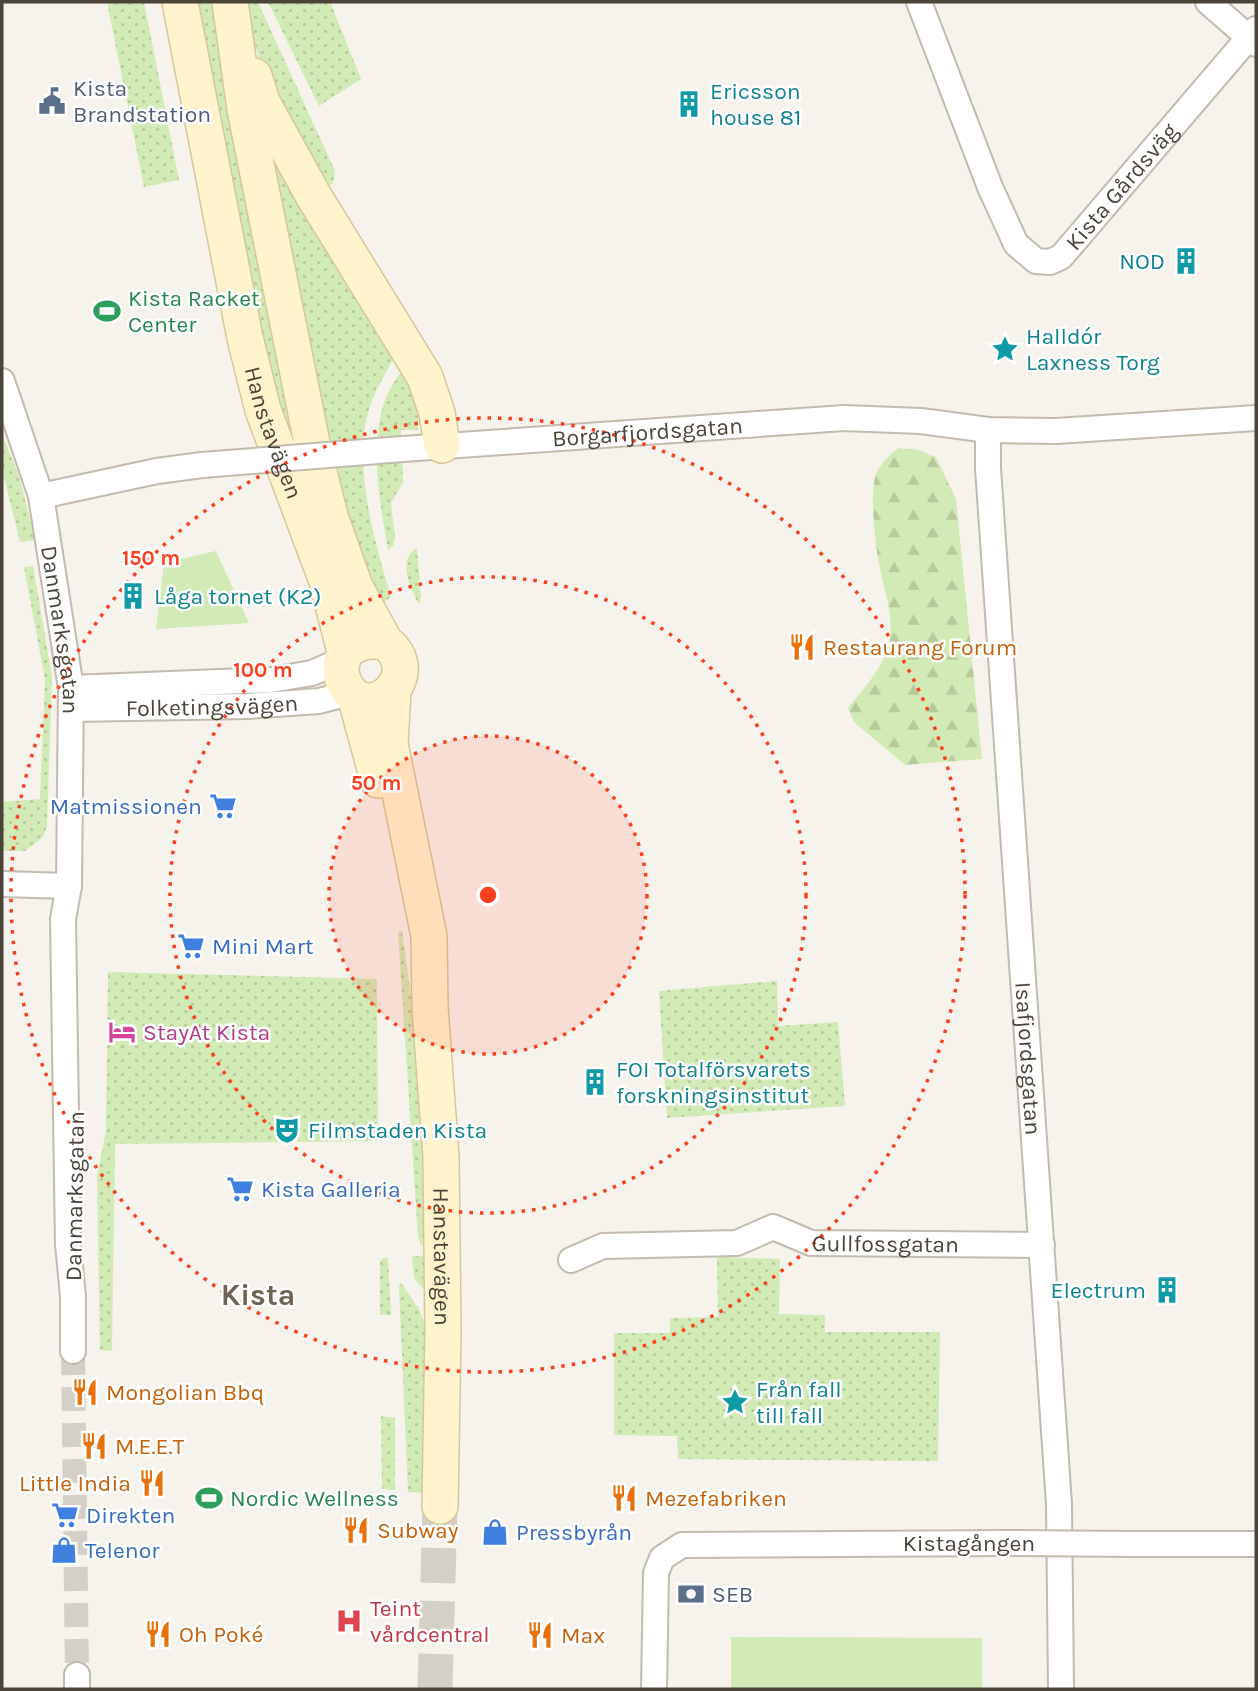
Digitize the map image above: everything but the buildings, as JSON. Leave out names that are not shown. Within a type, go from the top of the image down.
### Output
[{"type":"main road","name":"Hanstavägen","points":[[180,2],[245,338],[262,410],[327,581],[348,676],[389,819],[419,978],[430,1008]]},
{"type":"main road","name":"Hanstavägen","points":[[230,4],[245,109],[313,448],[330,516],[355,587],[385,642],[393,648],[400,671],[393,691],[390,744],[429,936],[430,1008],[441,1157],[443,1332],[440,1506]]},
{"type":"main road","points":[[230,4],[262,102],[313,195],[425,377],[437,413],[442,445]]},
{"type":"main road","points":[[385,642],[362,642],[348,676],[376,700],[393,691]]},
{"type":"street","name":"Kista Gårdsväg","points":[[919,2],[990,187],[1016,244],[1036,261],[1050,262],[1061,257],[1254,37]]},
{"type":"street","points":[[1208,2],[1254,37]]},
{"type":"street","name":"Danmarksgatan","points":[[2,381],[40,496],[71,699],[69,886],[64,919],[68,1244],[73,1297],[73,1351]]},
{"type":"street","name":"Borgarfjordsgatan","points":[[40,496],[157,471],[202,465],[442,445],[845,418],[921,421],[988,430],[1056,431],[1256,418]]},
{"type":"street","name":"Isafjordsgatan","points":[[988,430],[989,482],[1059,1504],[1061,1689]]},
{"type":"street","name":"Folketingsvägen","points":[[71,699],[271,680],[312,673],[348,676]]},
{"type":"street","name":"Folketingsvägen","points":[[71,699],[272,704],[319,701],[348,676]]},
{"type":"street","points":[[2,884],[69,886]]},
{"type":"street","name":"Gullfossgatan","points":[[571,1260],[603,1246],[737,1243],[773,1227],[811,1242],[1042,1245]]},
{"type":"street","name":"Kistagången","points":[[653,1689],[656,1573],[662,1558],[682,1545],[1256,1544]]},
{"type":"green space","points":[[107,2],[144,2],[179,180],[144,187]]},
{"type":"green space","points":[[192,2],[217,2],[301,433],[284,437],[262,364]]},
{"type":"green space","points":[[243,2],[258,2],[335,171],[333,184],[323,186],[270,97]]},
{"type":"green space","points":[[268,2],[336,2],[331,4],[361,79],[319,106]]},
{"type":"green space","points":[[260,125],[396,353],[370,406],[363,452],[372,528],[391,597],[381,605],[337,504]]},
{"type":"green space","points":[[404,367],[419,404],[418,430],[401,430],[403,482],[391,503],[395,536],[393,546],[388,550],[378,475],[378,437],[385,400]]},
{"type":"green space","points":[[2,434],[19,476],[35,540],[20,542],[2,469]]},
{"type":"green space","points":[[898,448],[918,450],[936,457],[956,499],[982,759],[905,765],[854,722],[848,708],[879,667],[890,639],[889,610],[876,544],[873,497],[877,472]]},
{"type":"green space","points":[[417,548],[421,596],[419,605],[409,583],[406,567],[411,553]]},
{"type":"green space","points":[[216,551],[249,623],[156,629],[164,563]]},
{"type":"green space","points":[[33,566],[52,677],[47,826],[43,837],[25,851],[2,851],[2,802],[40,799],[45,679],[24,567]]},
{"type":"green space","points":[[402,931],[416,1032],[424,1140],[425,1244],[421,1246],[418,1236],[398,932]]},
{"type":"green space","points":[[108,972],[377,979],[378,1141],[115,1144],[112,1351],[100,1350],[97,1176],[106,1131]]},
{"type":"green space","points":[[777,981],[778,1026],[838,1022],[845,1106],[667,1118],[659,991]]},
{"type":"green space","points":[[425,1255],[423,1289],[414,1278],[412,1257]]},
{"type":"green space","points":[[717,1257],[780,1259],[779,1314],[825,1315],[825,1332],[940,1332],[938,1461],[678,1459],[677,1436],[614,1435],[614,1333],[670,1333],[670,1318],[718,1317]]},
{"type":"green space","points":[[388,1258],[391,1315],[380,1315],[380,1260]]},
{"type":"green space","points":[[401,1283],[419,1309],[426,1328],[427,1394],[422,1405],[426,1425],[428,1493],[408,1492]]},
{"type":"green space","points":[[381,1416],[395,1418],[395,1490],[382,1489]]},
{"type":"green space","points":[[731,1637],[982,1638],[982,1689],[731,1689]]},
{"type":"tunnel","points":[[73,1351],[77,1675]]},
{"type":"tunnel","points":[[435,1689],[440,1506]]},
{"type":"place","name":"Kista Brandstation","points":[[52,101]]},
{"type":"place","name":"Ericsson house 81","points":[[689,104]]},
{"type":"place","name":"NOD","points":[[1186,261]]},
{"type":"place","name":"Kista Racket Center","points":[[107,311]]},
{"type":"place","name":"Halldór Laxness Torg","points":[[1005,349]]},
{"type":"place","name":"Låga tornet (K2)","points":[[133,596]]},
{"type":"place","name":"Restaurang Forum","points":[[802,647]]},
{"type":"place","name":"Matmissionen","points":[[223,806]]},
{"type":"place","name":"Mini Mart","points":[[191,946]]},
{"type":"place","name":"StayAt Kista","points":[[122,1032]]},
{"type":"place","name":"FOI Totalförsvarets forskningsinstitut","points":[[595,1082]]},
{"type":"place","name":"Filmstaden Kista","points":[[287,1130]]},
{"type":"place","name":"Kista Galleria","points":[[240,1189]]},
{"type":"place","name":"Electrum","points":[[1167,1290]]},
{"type":"place","name":"Mongolian Bbq","points":[[85,1392]]},
{"type":"place","name":"Från fall till fall","points":[[735,1402]]},
{"type":"place","name":"M.E.E.T","points":[[94,1446]]},
{"type":"place","name":"Little India","points":[[152,1483]]},
{"type":"place","name":"Nordic Wellness","points":[[209,1498]]},
{"type":"place","name":"Mezefabriken","points":[[624,1498]]},
{"type":"place","name":"Direkten","points":[[65,1515]]},
{"type":"place","name":"Subway","points":[[356,1530]]},
{"type":"place","name":"Pressbyrån","points":[[495,1532]]},
{"type":"place","name":"Telenor","points":[[64,1550]]},
{"type":"place","name":"SEB","points":[[691,1594]]},
{"type":"place","name":"Teint vårdcentral","points":[[349,1621]]},
{"type":"place","name":"Oh Poké","points":[[158,1634]]},
{"type":"place","name":"Max","points":[[540,1635]]},
{"type":"district","name":"Kista","points":[[258,1295]]}]
